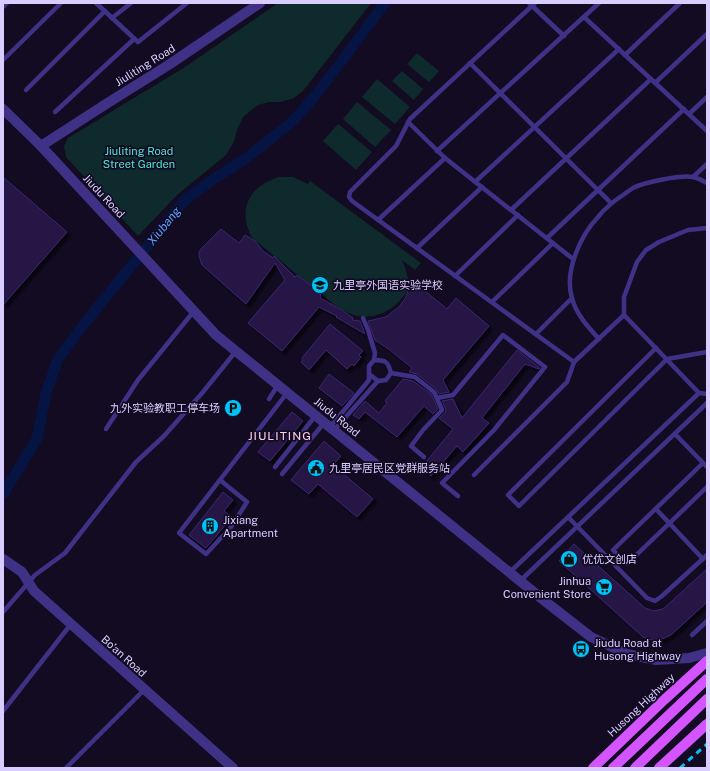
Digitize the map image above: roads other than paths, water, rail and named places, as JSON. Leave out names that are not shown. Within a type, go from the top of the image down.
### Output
[{"type":"main road","name":"Husong Highway","points":[[593,768],[707,661]]},
{"type":"main road","points":[[613,768],[707,678]]},
{"type":"main road","points":[[635,768],[707,699]]},
{"type":"main road","points":[[659,768],[707,724]]},
{"type":"street","name":"Jiuliting Road","points":[[41,146],[170,64],[260,3]]},
{"type":"street","name":"Jiudu Road","points":[[3,109],[41,146],[216,335],[591,637],[626,654],[656,660],[689,658],[707,653]]},
{"type":"street","name":"Bo'an Road","points":[[3,559],[22,572],[34,591],[233,768]]},
{"type":"lane","points":[[3,7],[7,3]]},
{"type":"lane","points":[[3,60],[61,3]]},
{"type":"lane","points":[[96,3],[138,42],[187,3]]},
{"type":"lane","points":[[112,18],[131,3]]},
{"type":"lane","points":[[437,150],[600,3]]},
{"type":"lane","points":[[625,55],[680,3]]},
{"type":"lane","points":[[564,36],[532,4],[410,119],[396,146],[350,192],[349,197],[352,201],[574,362]]},
{"type":"lane","points":[[26,90],[105,11]]},
{"type":"lane","points":[[584,17],[707,131]]},
{"type":"lane","points":[[655,83],[707,34]]},
{"type":"lane","points":[[55,112],[134,39]]},
{"type":"lane","points":[[475,182],[619,49]]},
{"type":"lane","points":[[470,63],[611,203]]},
{"type":"lane","points":[[511,210],[651,79]]},
{"type":"lane","points":[[689,114],[707,97]]},
{"type":"lane","points":[[547,238],[684,109]]},
{"type":"lane","points":[[408,122],[445,158],[573,258]]},
{"type":"lane","points":[[378,220],[445,158]]},
{"type":"lane","points":[[693,177],[707,164]]},
{"type":"lane","points":[[599,339],[581,319],[572,298],[570,280],[573,258],[596,218],[611,203],[633,188],[658,180],[693,177],[707,183]]},
{"type":"lane","points":[[417,248],[482,187]]},
{"type":"lane","points":[[455,276],[518,215]]},
{"type":"lane","points":[[707,228],[688,230],[659,242],[646,250],[637,262],[624,297],[624,315],[699,393],[707,394]]},
{"type":"lane","points":[[492,302],[553,243]]},
{"type":"lane","points":[[536,334],[572,298]]},
{"type":"lane","points":[[106,429],[138,380],[194,311]]},
{"type":"lane","points":[[474,475],[567,382],[574,362],[624,315]]},
{"type":"lane","points":[[330,427],[369,380],[369,366],[374,360],[375,353],[363,318]]},
{"type":"lane","points":[[437,398],[453,395],[503,335],[545,367],[494,430],[442,483],[458,496]]},
{"type":"lane","points":[[656,348],[508,495],[519,506],[667,359],[707,352]]},
{"type":"lane","points":[[3,612],[35,575],[65,552],[136,462],[174,425],[236,351]]},
{"type":"lane","points":[[282,474],[378,381],[386,380],[391,373],[389,365],[383,360],[374,360]]},
{"type":"lane","points":[[391,373],[415,377],[434,392],[442,410],[423,430],[411,446],[424,457]]},
{"type":"lane","points":[[369,374],[378,381]]},
{"type":"lane","points":[[269,399],[278,385]]},
{"type":"lane","points":[[220,480],[247,502],[231,527],[206,554],[179,533],[220,480],[288,393]]},
{"type":"lane","points":[[510,573],[699,393]]},
{"type":"lane","points":[[520,581],[707,403]]},
{"type":"lane","points":[[275,467],[316,415]]},
{"type":"lane","points":[[675,434],[705,465],[613,550],[627,564],[707,487]]},
{"type":"lane","points":[[656,509],[703,559]]},
{"type":"lane","points":[[568,517],[647,598],[655,601],[707,555]]},
{"type":"lane","points":[[692,635],[707,621]]},
{"type":"lane","points":[[3,711],[71,624]]},
{"type":"lane","points":[[66,768],[145,690]]},
{"type":"waterway","name":"Xiubang","points":[[3,494],[37,439],[46,393],[58,359],[84,324],[185,200],[215,178],[245,159],[292,122],[311,101],[385,3]]},
{"type":"railway","points":[[680,768],[707,744]]},
{"type":"place","name":"九里亭外国语实验学校","points":[[320,285]]},
{"type":"place","name":"九外实验教职工停车场","points":[[233,408]]},
{"type":"place","name":"九里亭居民区党群服务站","points":[[316,468]]},
{"type":"place","name":"Jixiang Apartment","points":[[210,526]]},
{"type":"place","name":"优优文创店","points":[[569,559]]},
{"type":"place","name":"Jinhua Convenient Store","points":[[604,587]]},
{"type":"place","name":"Jiudu Road at Husong Highway","points":[[581,649]]},
{"type":"district","name":"JIULITING","points":[[280,436]]},
{"type":"park label","name":"Jiuliting Road Street Garden","points":[[139,157]]}]
